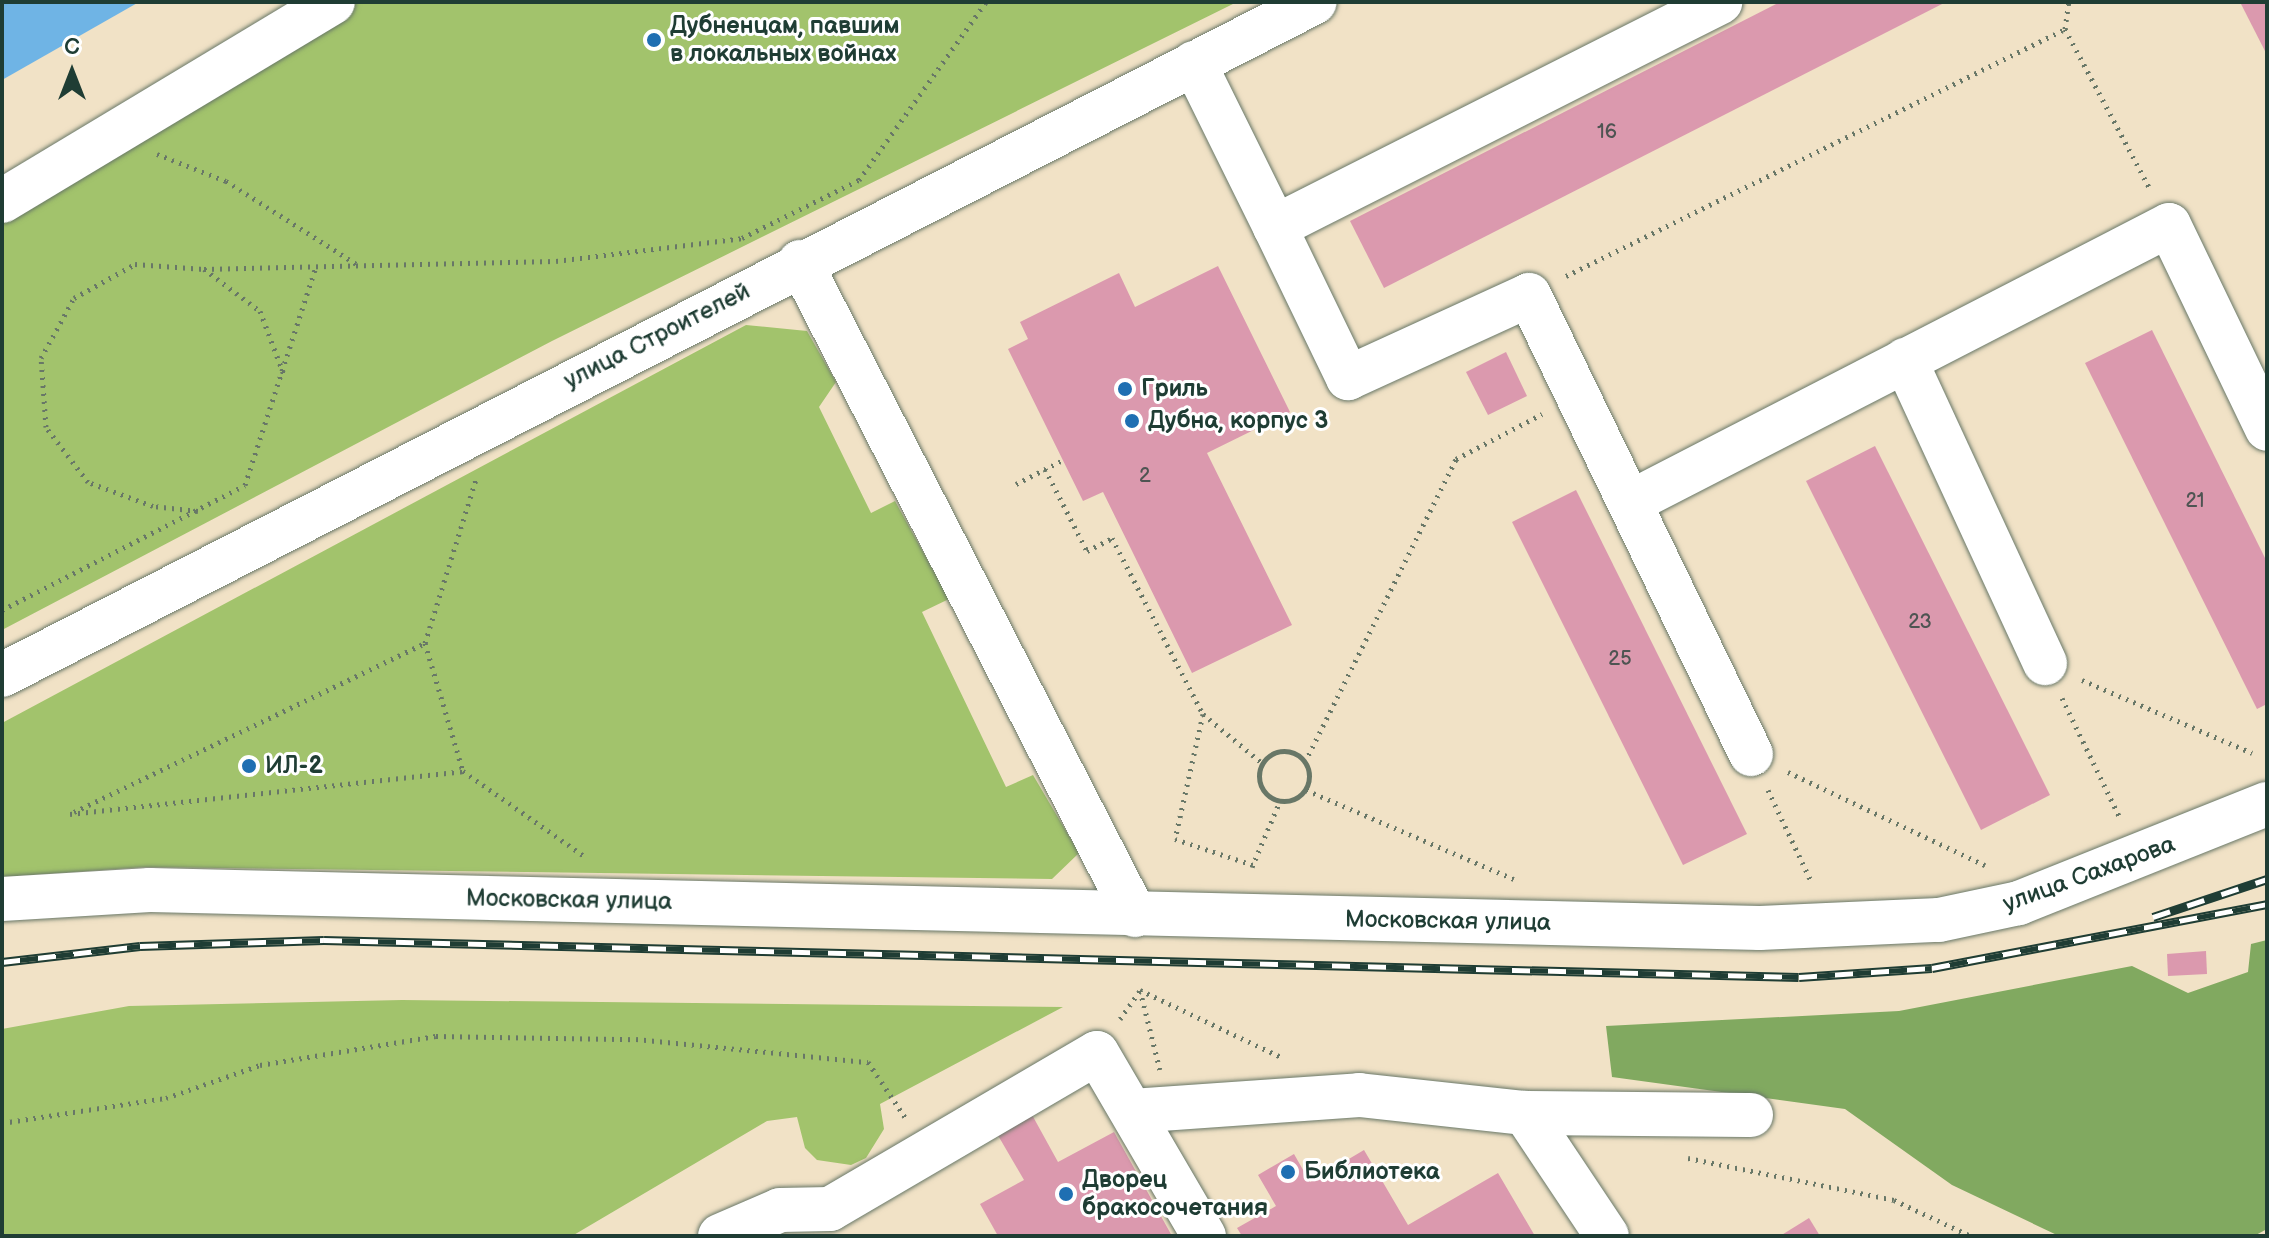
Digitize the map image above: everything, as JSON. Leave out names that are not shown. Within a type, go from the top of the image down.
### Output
[{"type":"street","points":[[2,201],[333,2]]},
{"type":"street","name":"улица Строителей","points":[[2,675],[800,262],[1315,2]]},
{"type":"street","points":[[1275,227],[1720,2]]},
{"type":"street","points":[[1194,63],[1348,378],[1529,295],[1751,754]]},
{"type":"street","points":[[1631,502],[2169,225],[2267,429]]},
{"type":"street","points":[[800,262],[1135,915]]},
{"type":"street","points":[[1905,360],[2045,663]]},
{"type":"street","name":"улица Сахарова","points":[[1760,928],[1939,920],[2019,903],[2267,804]]},
{"type":"street","name":"Московская улица","points":[[2,899],[150,890],[1760,928]]},
{"type":"street","points":[[720,1236],[780,1210],[839,1222],[929,1156],[1097,1053],[1150,1109],[1204,1236]]},
{"type":"street","points":[[1150,1109],[1359,1095],[1525,1113],[1751,1115]]},
{"type":"street","points":[[1525,1113],[1607,1236]]},
{"type":"path","points":[[198,511],[153,506],[88,482],[46,427],[41,358],[74,298],[135,264],[204,269],[556,261],[742,238],[859,180],[986,2]]},
{"type":"path","points":[[2069,2],[2065,29],[2169,225]]},
{"type":"path","points":[[1529,295],[2065,29]]},
{"type":"path","points":[[112,136],[226,181],[359,265]]},
{"type":"path","points":[[2,610],[245,485],[284,375],[316,266]]},
{"type":"path","points":[[204,269],[260,311],[284,375]]},
{"type":"path","points":[[1306,790],[1305,762],[1456,459],[1579,395]]},
{"type":"path","points":[[1016,484],[1063,460]]},
{"type":"path","points":[[481,465],[425,643],[463,771],[591,860]]},
{"type":"path","points":[[1045,469],[1087,551],[1112,538],[1203,714],[1262,763]]},
{"type":"path","points":[[425,643],[70,814],[463,771]]},
{"type":"path","points":[[2045,663],[2252,753]]},
{"type":"path","points":[[2045,663],[2119,816]]},
{"type":"path","points":[[1203,714],[1175,839],[1253,865]]},
{"type":"path","points":[[1280,801],[1262,786],[1262,763],[1275,752],[1305,762]]},
{"type":"path","points":[[1751,754],[1985,865]]},
{"type":"path","points":[[1751,754],[1812,883]]},
{"type":"path","points":[[1248,875],[1280,801],[1306,790],[1526,884]]},
{"type":"path","points":[[1097,1053],[1140,990]]},
{"type":"path","points":[[1140,990],[1291,1062]]},
{"type":"path","points":[[1140,990],[1150,1109]]},
{"type":"path","points":[[2,1123],[166,1098],[260,1065],[436,1036],[636,1039],[868,1062],[929,1156]]},
{"type":"path","points":[[1678,1156],[1894,1200],[1971,1236]]},
{"type":"green space","points":[[346,2],[1237,2],[552,341],[2,630],[2,212]]},
{"type":"green space","points":[[746,325],[807,331],[836,382],[819,407],[871,513],[895,501],[949,599],[922,612],[1006,787],[1033,775],[1079,853],[1052,879],[145,867],[2,877],[2,723]]},
{"type":"green space","points":[[2267,940],[2267,1229],[2254,1236],[2059,1236],[1952,1185],[1845,1109],[1612,1077],[1606,1026],[1899,1011],[2132,966],[2188,993],[2248,972],[2251,944]]},
{"type":"green space","points":[[402,1000],[1063,1007],[880,1104],[884,1129],[866,1158],[851,1165],[817,1160],[805,1148],[797,1117],[767,1121],[572,1236],[2,1236],[2,1029],[129,1006]]},
{"type":"water","points":[[2,2],[139,2],[2,80]]},
{"type":"building","points":[[1780,2],[1946,2],[1384,288],[1350,221]]},
{"type":"building","points":[[2240,2],[2267,2],[2267,55]]},
{"type":"building","points":[[1218,266],[1290,412],[1207,453],[1292,625],[1192,673],[1103,492],[1083,501],[1008,349],[1028,339],[1020,322],[1119,273],[1135,307]]},
{"type":"building","points":[[2152,330],[2267,562],[2267,704],[2257,709],[2085,363]]},
{"type":"building","points":[[1506,352],[1527,396],[1488,415],[1466,372]]},
{"type":"building","points":[[1875,446],[2050,795],[1981,830],[1806,481]]},
{"type":"building","points":[[1576,490],[1747,834],[1683,865],[1512,522]]},
{"type":"building","points":[[2206,951],[2207,974],[2168,976],[2167,954]]},
{"type":"building","points":[[1031,1113],[1058,1162],[1114,1132],[1172,1236],[998,1236],[980,1204],[1024,1180],[996,1132]]},
{"type":"building","points":[[1364,1150],[1408,1225],[1498,1173],[1535,1236],[1242,1236],[1237,1228],[1276,1206],[1258,1175],[1294,1154],[1310,1182]]},
{"type":"building","points":[[1809,1218],[1820,1236],[1780,1236]]},
{"type":"railway","points":[[2153,917],[2267,879]]},
{"type":"railway","points":[[2,962],[140,946],[324,940],[1799,977],[1932,968],[2267,904]]},
{"type":"place","name":"Дубненцам, павшим в локальных войнах","points":[[654,40]]},
{"type":"place","name":"Гриль","points":[[1125,389]]},
{"type":"place","name":"Дубна, корпус 3","points":[[1132,421]]},
{"type":"place","name":"ИЛ-2","points":[[249,766]]},
{"type":"place","name":"Библиотека","points":[[1288,1172]]},
{"type":"place","name":"Дворец бракосочетания","points":[[1066,1194]]}]
